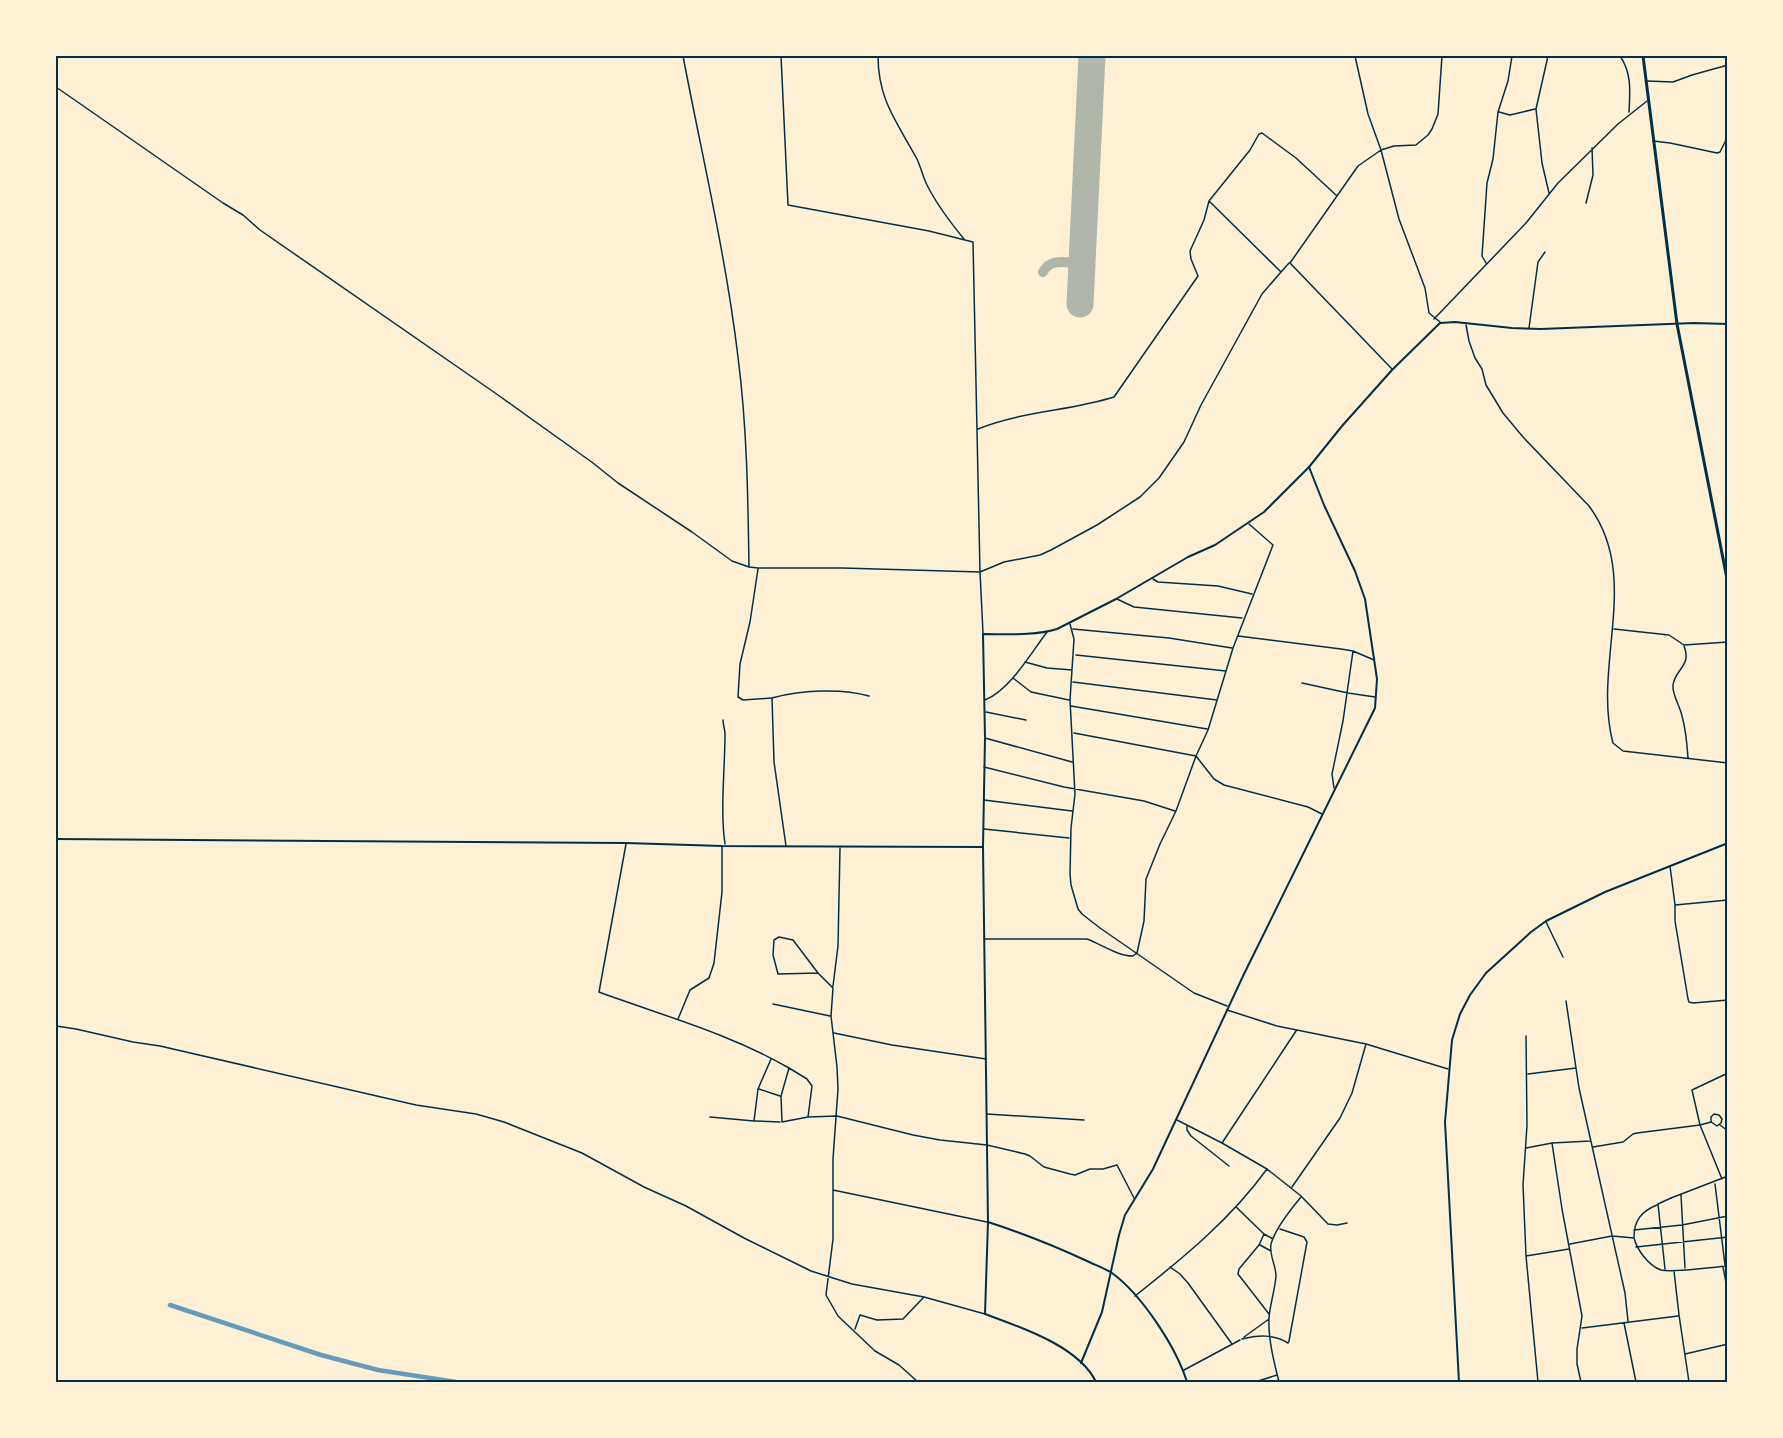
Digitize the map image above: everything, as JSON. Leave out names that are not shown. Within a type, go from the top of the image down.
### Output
[{"type":"main road","points":[[1643,56],[1677,324],[1726,562],[1728,584]]},
{"type":"main road","points":[[1096,1383],[1081,1363],[1045,1339],[985,1314],[988,1222],[983,847],[985,738],[983,634],[1047,632],[1069,623],[1215,545],[1249,524],[1309,467],[1392,370],[1440,323],[1529,328],[1728,324]]},
{"type":"main road","points":[[1081,1363],[1102,1312],[1125,1215],[1153,1169],[1228,1008],[1375,708],[1377,679],[1365,599],[1309,467]]},
{"type":"main road","points":[[56,839],[983,847]]},
{"type":"main road","points":[[1459,1383],[1445,1122],[1452,1040],[1460,1014],[1486,973],[1546,921],[1605,892],[1728,843]]},
{"type":"main road","points":[[988,1222],[1055,1246],[1111,1273],[1135,1296],[1166,1336],[1187,1383]]},
{"type":"street","points":[[683,56],[727,285],[738,357],[748,474],[749,567]]},
{"type":"street","points":[[781,56],[788,205],[929,231],[973,242],[983,634]]},
{"type":"street","points":[[878,56],[879,78],[887,107],[916,158],[941,210],[965,240]]},
{"type":"street","points":[[1355,56],[1368,114],[1381,150],[1399,219],[1425,288],[1429,313],[1440,323]]},
{"type":"street","points":[[56,87],[243,215],[260,230],[732,561],[758,568],[980,572],[1004,562],[1051,550],[1097,525],[1144,494],[1159,478],[1184,442],[1201,405],[1262,294],[1290,263],[1358,166],[1381,150],[1394,146],[1416,145],[1428,135],[1438,114],[1442,56]]},
{"type":"street","points":[[1486,263],[1482,256],[1485,195],[1493,159],[1498,112],[1508,81],[1512,56]]},
{"type":"street","points":[[1548,56],[1536,109],[1542,163],[1549,194]]},
{"type":"street","points":[[1620,56],[1628,70],[1630,82],[1629,114]]},
{"type":"street","points":[[1646,81],[1673,82],[1728,65]]},
{"type":"street","points":[[1434,319],[1526,223],[1549,194],[1592,148],[1648,100]]},
{"type":"street","points":[[1498,112],[1510,115],[1536,109]]},
{"type":"street","points":[[978,430],[999,421],[1095,403],[1114,397],[1198,276],[1190,251],[1204,220],[1209,201],[1245,156],[1259,134],[1262,133],[1296,158],[1336,195]]},
{"type":"street","points":[[1652,141],[1670,142],[1718,153],[1728,136]]},
{"type":"street","points":[[1586,203],[1593,175],[1592,148]]},
{"type":"street","points":[[1209,201],[1281,272]]},
{"type":"street","points":[[1529,328],[1538,262],[1545,252]]},
{"type":"street","points":[[1290,263],[1392,370]]},
{"type":"street","points":[[1466,323],[1469,342],[1482,369],[1486,385],[1503,413],[1596,515],[1611,554],[1615,589],[1607,685],[1614,743],[1623,751],[1728,763]]},
{"type":"street","points":[[1137,953],[1144,921],[1146,879],[1208,730],[1237,636],[1273,545],[1249,524]]},
{"type":"street","points":[[758,568],[740,671],[738,697],[744,700],[831,692],[857,692],[869,696]]},
{"type":"street","points":[[1151,578],[1158,582],[1218,586],[1253,594]]},
{"type":"street","points":[[1116,599],[1134,607],[1243,619]]},
{"type":"street","points":[[1069,623],[1072,629],[1074,655],[1070,700],[1074,789],[1070,838],[1071,885],[1078,909],[1082,914],[1194,993],[1254,1020],[1366,1044],[1449,1069]]},
{"type":"street","points":[[1072,629],[1169,638],[1233,648]]},
{"type":"street","points":[[1613,629],[1669,635],[1684,645],[1728,642]]},
{"type":"street","points":[[984,700],[991,698],[1013,678],[1047,632]]},
{"type":"street","points":[[1237,636],[1353,651],[1375,661]]},
{"type":"street","points":[[1684,645],[1685,664],[1674,680],[1673,688],[1685,726],[1688,758]]},
{"type":"street","points":[[1334,789],[1332,774],[1348,693],[1353,651]]},
{"type":"street","points":[[1074,655],[1227,672]]},
{"type":"street","points":[[1025,662],[1047,668],[1073,670]]},
{"type":"street","points":[[1013,678],[1031,692],[1070,700]]},
{"type":"street","points":[[1072,682],[1218,700]]},
{"type":"street","points":[[1302,683],[1376,697]]},
{"type":"street","points":[[771,698],[774,762],[786,846]]},
{"type":"street","points":[[1071,706],[1208,730]]},
{"type":"street","points":[[984,712],[1026,720]]},
{"type":"street","points":[[678,1020],[690,990],[709,978],[714,963],[722,892],[726,731],[723,720]]},
{"type":"street","points":[[1073,733],[1196,756],[1214,779],[1224,785],[1308,807],[1322,814]]},
{"type":"street","points":[[985,738],[1073,762]]},
{"type":"street","points":[[984,767],[1074,789],[1144,801],[1176,811]]},
{"type":"street","points":[[984,800],[1073,811]]},
{"type":"street","points":[[984,828],[1070,838]]},
{"type":"street","points":[[626,843],[599,992],[711,1031],[789,1068],[807,1079],[812,1086],[808,1117]]},
{"type":"street","points":[[840,847],[838,946],[831,1016],[837,1066],[837,1116],[833,1159],[833,1239],[826,1295],[834,1312],[875,1351],[899,1365],[918,1383]]},
{"type":"street","points":[[1670,866],[1675,921],[1689,1002],[1728,1000]]},
{"type":"street","points":[[1675,904],[1728,900]]},
{"type":"street","points":[[1546,921],[1563,957]]},
{"type":"street","points":[[818,973],[778,974],[773,955],[774,940],[779,938],[793,940],[818,973],[833,988]]},
{"type":"street","points":[[984,939],[1087,939],[1128,956],[1137,953]]},
{"type":"street","points":[[1566,1001],[1576,1068],[1625,1293],[1628,1321]]},
{"type":"street","points":[[773,1004],[831,1016]]},
{"type":"street","points":[[56,1026],[160,1046],[504,1122],[582,1153],[644,1187],[686,1206],[811,1271],[863,1287],[924,1297],[985,1314]]},
{"type":"street","points":[[1222,1143],[1296,1030]]},
{"type":"street","points":[[833,1032],[892,1045],[987,1059]]},
{"type":"street","points":[[1526,1036],[1527,1125],[1523,1185],[1526,1256],[1538,1383]]},
{"type":"street","points":[[1292,1188],[1340,1118],[1352,1093],[1366,1044]]},
{"type":"street","points":[[754,1120],[758,1089],[771,1058]]},
{"type":"street","points":[[782,1122],[781,1096],[789,1068]]},
{"type":"street","points":[[1527,1074],[1576,1068]]},
{"type":"street","points":[[1722,1179],[1700,1125],[1692,1090],[1728,1073]]},
{"type":"street","points":[[758,1089],[781,1096]]},
{"type":"street","points":[[986,1114],[1084,1120]]},
{"type":"street","points":[[1711,1122],[1712,1116],[1719,1115],[1722,1119],[1719,1125]]},
{"type":"street","points":[[710,1117],[782,1122],[808,1117],[837,1116],[940,1140],[987,1144],[1030,1155],[1044,1167],[1075,1175],[1090,1169],[1103,1169],[1117,1165],[1134,1198]]},
{"type":"street","points":[[1176,1120],[1267,1169],[1292,1188],[1332,1226],[1347,1223]]},
{"type":"street","points":[[1592,1147],[1623,1142],[1637,1133],[1711,1122],[1728,1131]]},
{"type":"street","points":[[1187,1125],[1187,1131],[1191,1136],[1229,1166]]},
{"type":"street","points":[[1524,1149],[1552,1143],[1591,1141]]},
{"type":"street","points":[[1552,1143],[1582,1316],[1577,1349],[1581,1383]]},
{"type":"street","points":[[1135,1296],[1212,1233],[1253,1189],[1267,1169]]},
{"type":"street","points":[[1725,1266],[1674,1270],[1655,1267],[1636,1247],[1634,1230],[1641,1215],[1648,1208],[1728,1176]]},
{"type":"street","points":[[1715,1182],[1728,1293]]},
{"type":"street","points":[[832,1190],[988,1222]]},
{"type":"street","points":[[1681,1194],[1685,1269]]},
{"type":"street","points":[[1279,1383],[1270,1336],[1269,1318],[1276,1276],[1271,1251],[1273,1239],[1301,1196]]},
{"type":"street","points":[[1658,1204],[1665,1270]]},
{"type":"street","points":[[1235,1206],[1264,1234],[1273,1239]]},
{"type":"street","points":[[1634,1230],[1728,1216]]},
{"type":"street","points":[[1242,1339],[1257,1335],[1270,1336],[1289,1342],[1307,1242],[1304,1237],[1279,1229]]},
{"type":"street","points":[[1264,1234],[1259,1245],[1238,1274],[1270,1314]]},
{"type":"street","points":[[1569,1244],[1612,1236],[1634,1238]]},
{"type":"street","points":[[1636,1247],[1728,1238]]},
{"type":"street","points":[[1259,1245],[1271,1251]]},
{"type":"street","points":[[1526,1256],[1570,1249]]},
{"type":"street","points":[[1170,1267],[1188,1283],[1233,1345]]},
{"type":"street","points":[[1674,1270],[1689,1383]]},
{"type":"street","points":[[854,1331],[860,1315],[877,1320],[903,1319],[924,1297]]},
{"type":"street","points":[[1582,1328],[1679,1316]]},
{"type":"street","points":[[1183,1370],[1233,1345],[1269,1318]]},
{"type":"street","points":[[1624,1322],[1635,1383]]},
{"type":"street","points":[[1685,1354],[1728,1344]]},
{"type":"street","points":[[1255,1383],[1277,1375]]},
{"type":"waterway","points":[[170,1305],[321,1355],[378,1370],[456,1382]]},
{"type":"taxiway","points":[[1043,272],[1050,264],[1066,262],[1082,264]]},
{"type":"runway","points":[[1080,304],[1092,56]]}]
